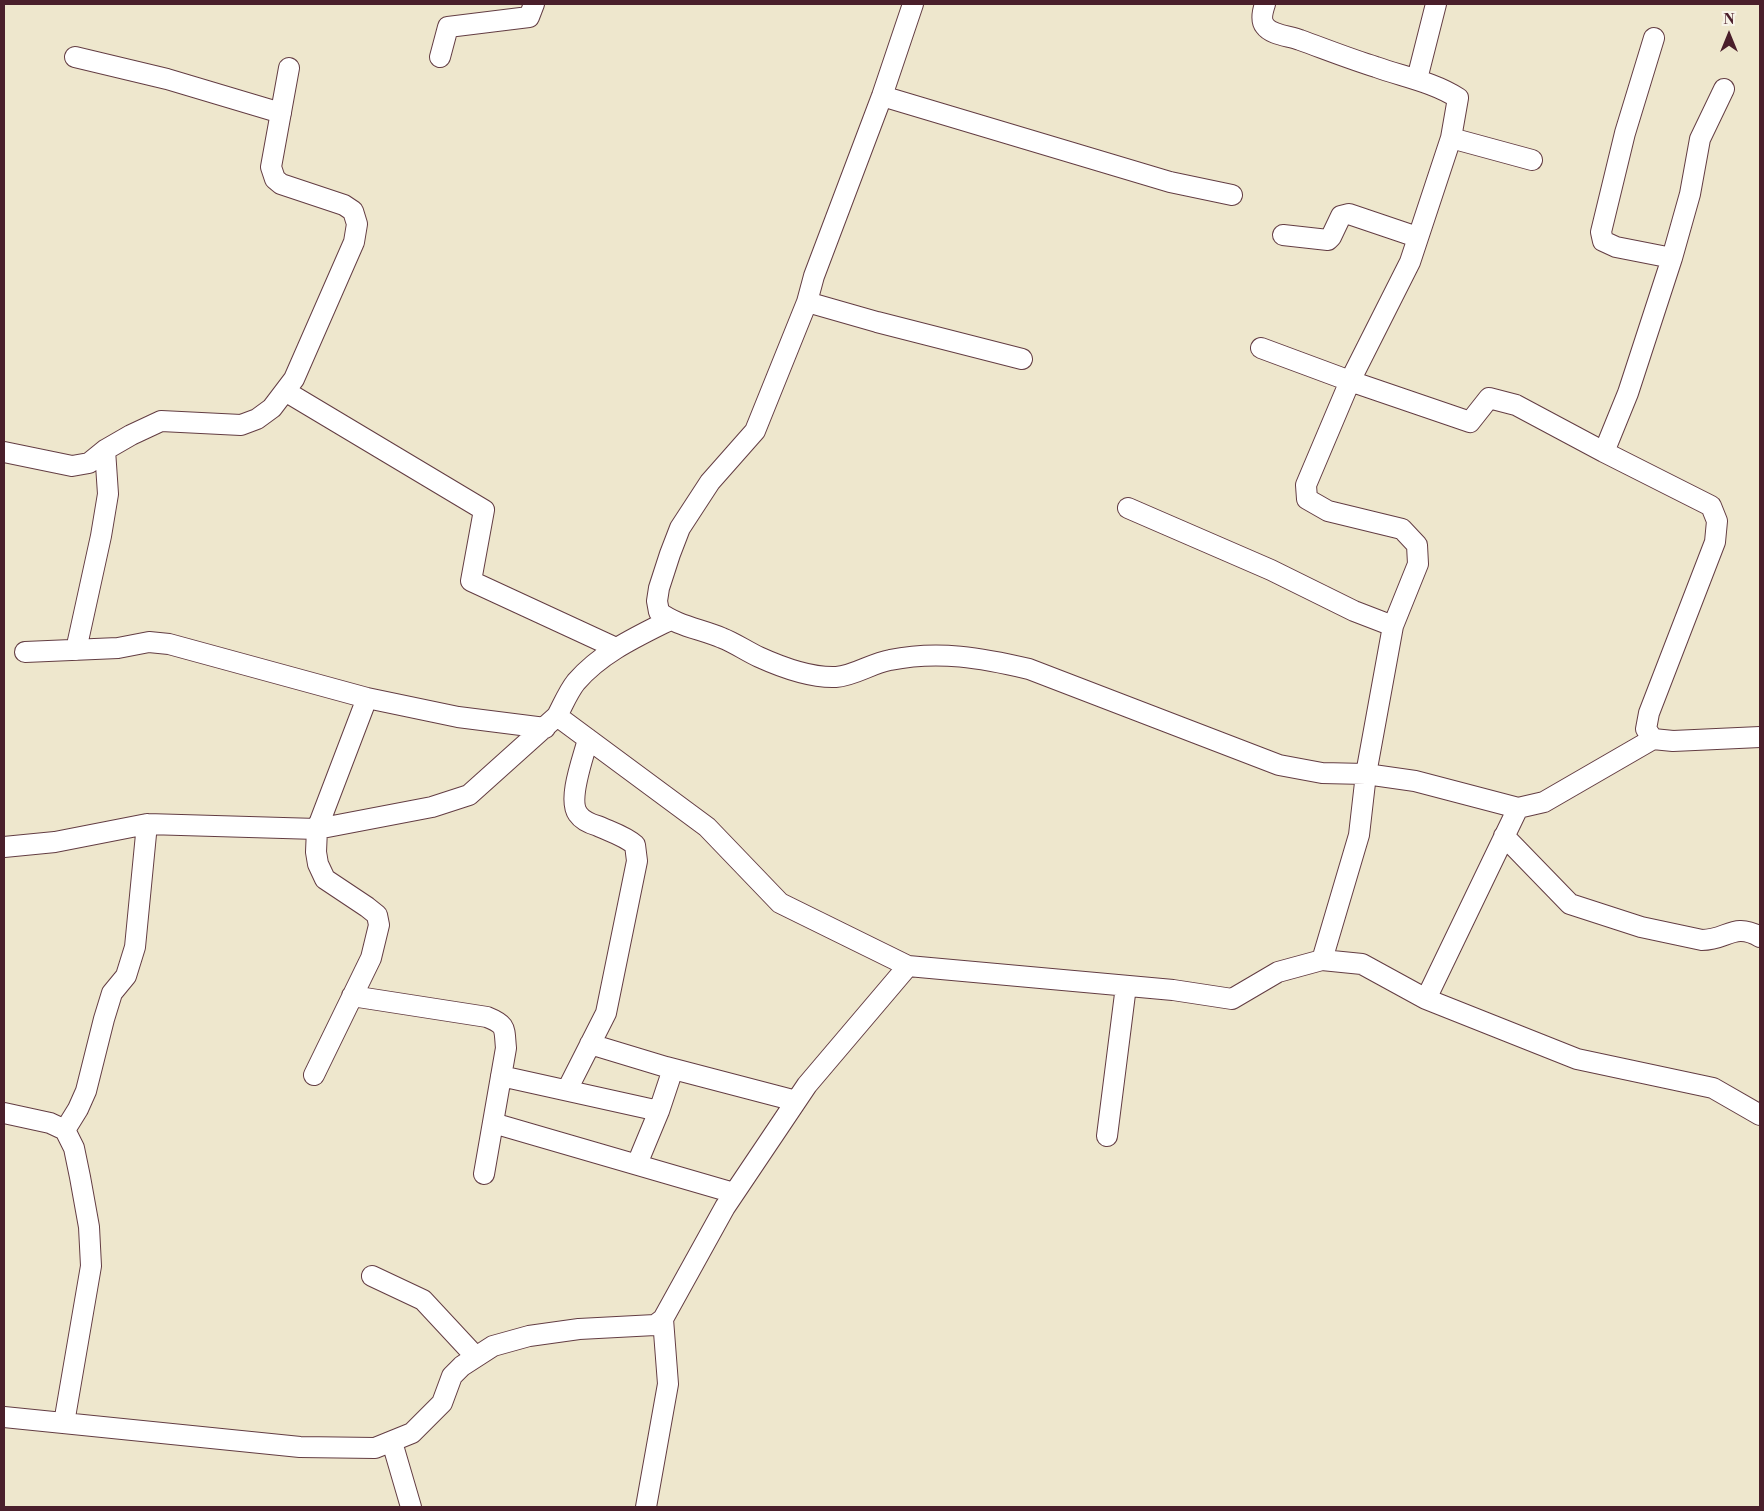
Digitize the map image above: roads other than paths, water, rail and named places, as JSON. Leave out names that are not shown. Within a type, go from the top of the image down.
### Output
[{"type":"street","points":[[440,57],[448,27],[529,18],[534,4]]},
{"type":"street","points":[[913,4],[882,96],[756,432],[710,482],[680,528],[670,554],[657,601],[659,612],[670,620],[722,638],[760,657],[823,677],[838,677],[888,660],[915,656],[957,656],[989,659],[1029,669],[1279,765],[1322,773],[1366,774],[1415,781],[1518,808],[1544,802],[1653,739],[1673,741],[1760,737]]},
{"type":"street","points":[[1265,4],[1263,19],[1265,26],[1273,32],[1376,68],[1417,79],[1458,98],[1451,138],[1410,262],[1350,381],[1306,485],[1307,499],[1328,511],[1402,529],[1417,545],[1418,564],[1393,626],[1366,774],[1358,835],[1322,960]]},
{"type":"street","points":[[1417,79],[1436,4]]},
{"type":"street","points":[[1654,38],[1624,133],[1601,232],[1603,241],[1616,247],[1672,258]]},
{"type":"street","points":[[75,57],[167,79],[281,113]]},
{"type":"street","points":[[4,452],[72,466],[89,463],[104,450],[162,421],[241,424],[257,419],[272,408],[294,379],[354,242],[357,224],[354,211],[344,205],[281,184],[275,179],[271,167],[289,68]]},
{"type":"street","points":[[1604,452],[1628,393],[1672,258],[1690,194],[1700,139],[1724,89]]},
{"type":"street","points":[[882,96],[1170,182],[1232,195]]},
{"type":"street","points":[[1451,138],[1532,160]]},
{"type":"street","points":[[1283,235],[1328,240],[1341,216],[1349,214],[1417,237]]},
{"type":"street","points":[[806,302],[1022,359]]},
{"type":"street","points":[[1261,348],[1470,422],[1489,398],[1516,405],[1711,506],[1717,521],[1714,542],[1649,712],[1646,729],[1653,739]]},
{"type":"street","points":[[285,391],[484,510],[471,581],[616,648]]},
{"type":"street","points":[[76,650],[101,536],[108,494],[104,450]]},
{"type":"street","points":[[1128,508],[1271,570],[1354,611],[1393,626]]},
{"type":"street","points":[[4,847],[55,842],[147,824],[317,829],[432,807],[469,795],[551,722],[575,684],[591,667],[616,648],[670,620]]},
{"type":"street","points":[[25,652],[118,648],[149,642],[169,644],[368,698],[458,717],[551,722],[588,739],[707,827],[780,903],[908,966],[1173,990],[1232,999],[1278,972],[1322,960],[1362,964],[1426,999],[1577,1059],[1713,1088],[1760,1115]]},
{"type":"street","points":[[314,1075],[371,958],[379,925],[377,915],[368,907],[326,879],[318,864],[316,852],[317,829],[368,698]]},
{"type":"street","points":[[566,1090],[606,1012],[637,860],[635,846],[628,839],[591,824],[578,814],[575,806],[575,788],[588,739]]},
{"type":"street","points":[[1426,999],[1518,808]]},
{"type":"street","points":[[65,1130],[86,1091],[112,993],[126,976],[131,964],[147,824]]},
{"type":"street","points":[[1504,836],[1570,904],[1641,927],[1702,940],[1712,940],[1740,930],[1752,932],[1760,936]]},
{"type":"street","points":[[4,1417],[300,1447],[375,1448],[412,1434],[442,1403],[452,1376],[462,1366],[493,1346],[529,1336],[579,1329],[655,1325],[663,1319],[698,1253],[734,1193],[796,1101],[908,966]]},
{"type":"street","points":[[1107,1136],[1126,986]]},
{"type":"street","points":[[352,996],[487,1017],[500,1022],[505,1030],[506,1048],[484,1174]]},
{"type":"street","points":[[590,1044],[672,1069],[796,1101]]},
{"type":"street","points":[[637,1164],[659,1110],[672,1069]]},
{"type":"street","points":[[501,1076],[659,1110]]},
{"type":"street","points":[[4,1113],[50,1124],[65,1130],[74,1148],[80,1177],[89,1227],[91,1266],[64,1423]]},
{"type":"street","points":[[493,1123],[734,1193]]},
{"type":"street","points":[[372,1276],[423,1300],[476,1357]]},
{"type":"street","points":[[646,1507],[668,1384],[663,1319]]},
{"type":"street","points":[[392,1442],[412,1507]]}]
